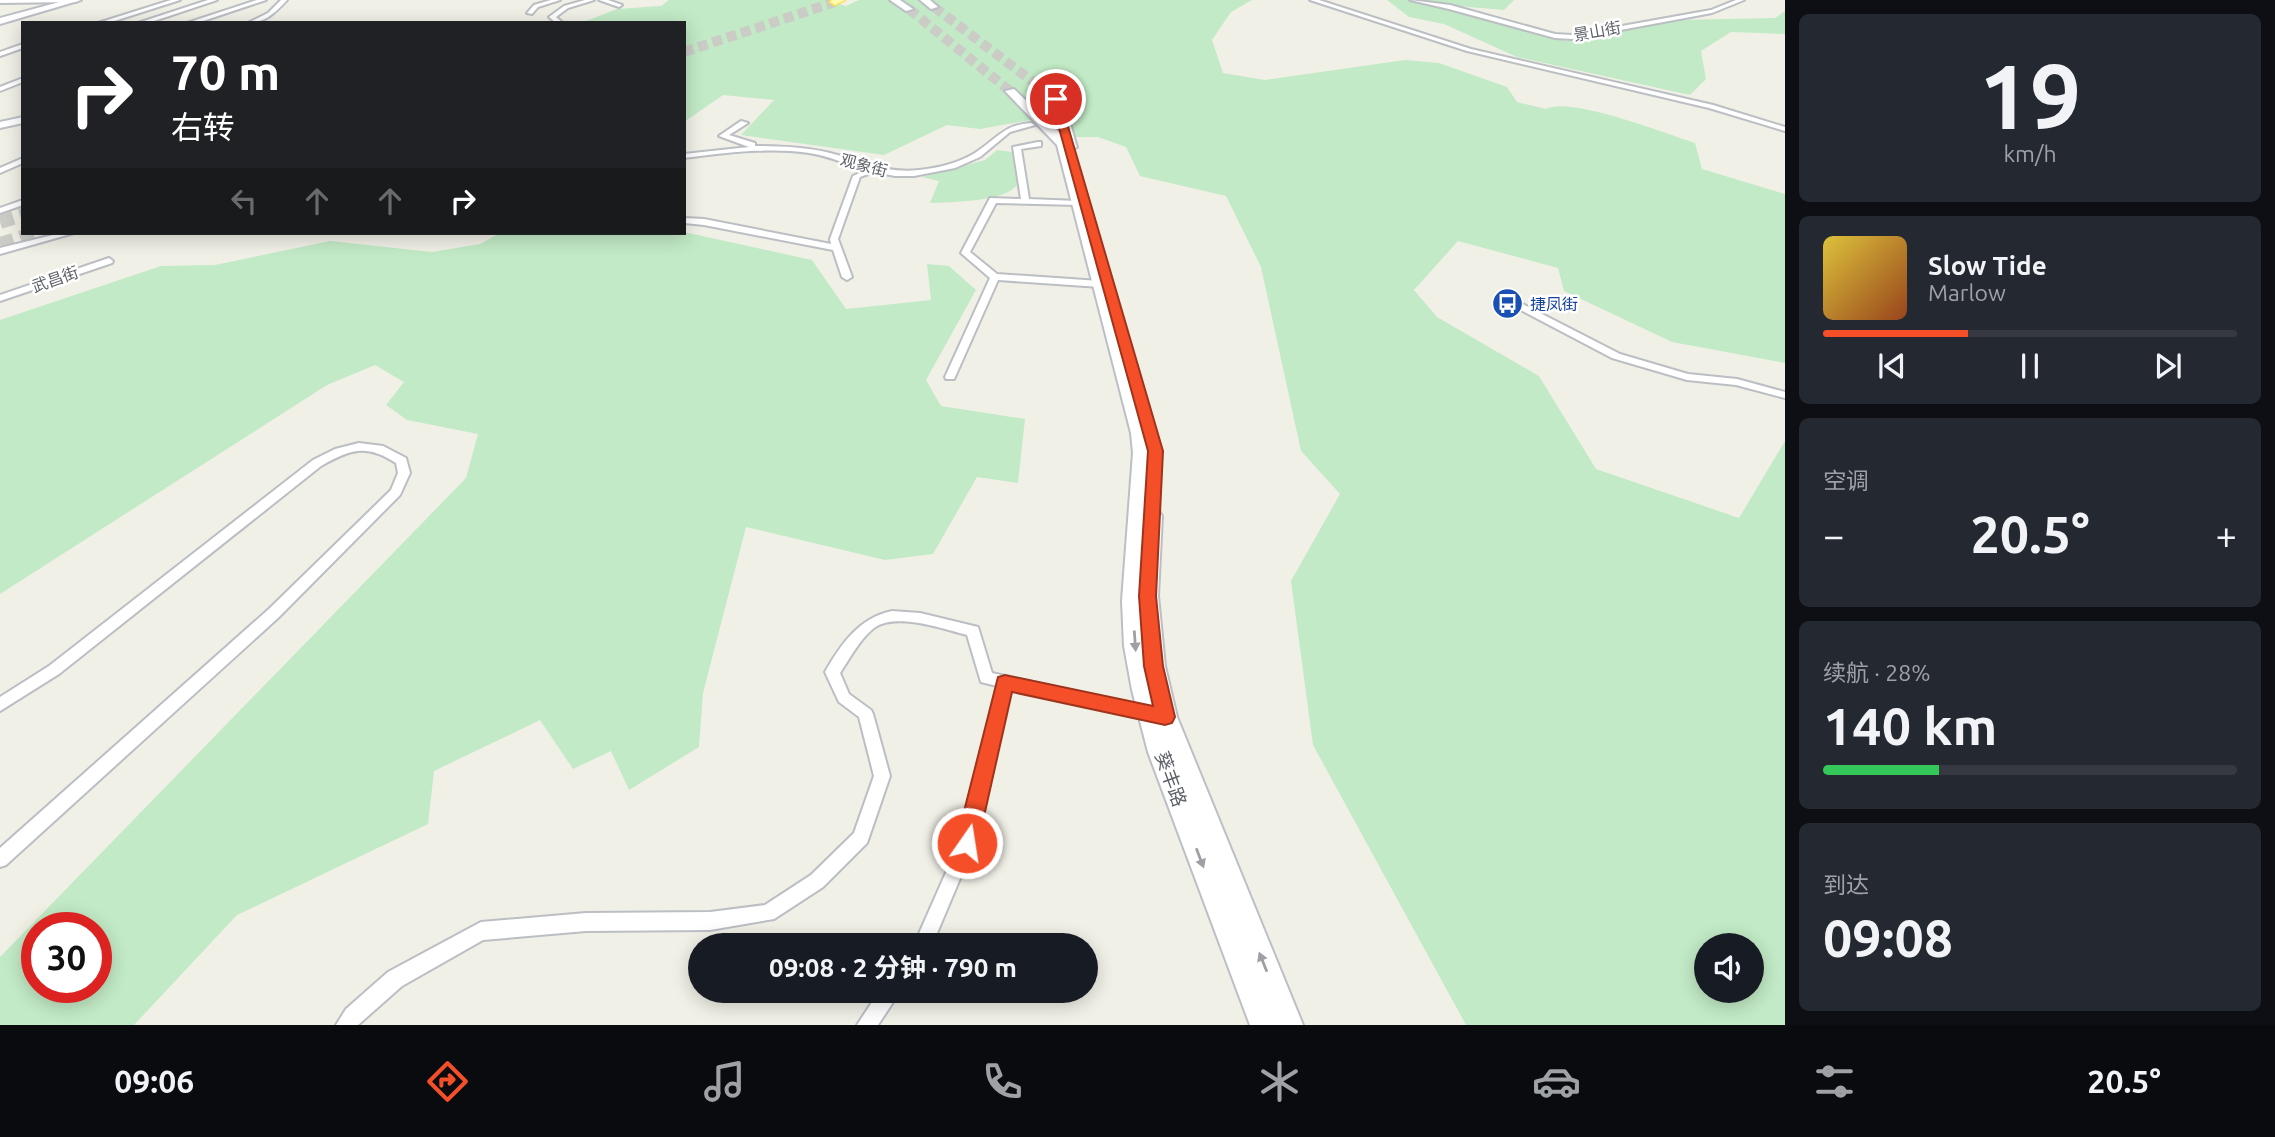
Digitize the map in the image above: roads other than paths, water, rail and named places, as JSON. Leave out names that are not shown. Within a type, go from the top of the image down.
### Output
[{"type":"main road","points":[[0,22],[76,0]]},
{"type":"main road","points":[[894,0],[909,9]]},
{"type":"main road","points":[[924,0],[934,7]]},
{"type":"main road","name":"葵丰路","points":[[1040,87],[1056,99],[1061,113],[1155,451],[1148,596],[1160,752],[1265,1025]]},
{"type":"main road","name":"葵丰路","points":[[1010,91],[1035,121],[1062,143],[1140,433],[1142,453],[1133,601],[1135,646],[1157,715],[1288,1025]]},
{"type":"main road","points":[[0,125],[21,120]]},
{"type":"street","points":[[0,3],[76,0]]},
{"type":"street","points":[[108,21],[177,0]]},
{"type":"street","points":[[148,21],[214,0]]},
{"type":"street","points":[[196,21],[263,0]]},
{"type":"street","points":[[255,21],[270,14],[284,0]]},
{"type":"street","points":[[530,13],[536,6],[557,0]]},
{"type":"street","points":[[558,21],[552,16],[566,7],[591,0]]},
{"type":"street","points":[[602,0],[619,5]]},
{"type":"street","points":[[1313,0],[1469,50],[1711,106],[1785,129]]},
{"type":"street","name":"景山街","points":[[1413,0],[1450,7],[1555,36],[1572,37],[1712,11],[1741,0]]},
{"type":"street","points":[[190,8],[218,13]]},
{"type":"street","points":[[0,49],[21,46]]},
{"type":"street","points":[[0,54],[21,46]]},
{"type":"street","points":[[0,89],[21,81]]},
{"type":"street","name":"观象街","points":[[686,156],[759,147],[790,148],[902,174],[940,169],[976,156],[1011,126],[1035,121]]},
{"type":"street","points":[[744,122],[723,136],[759,147]]},
{"type":"street","points":[[1025,201],[1017,147],[1038,144]]},
{"type":"street","points":[[0,170],[21,161]]},
{"type":"street","points":[[847,277],[834,239],[857,176],[875,169]]},
{"type":"street","points":[[1078,203],[993,200],[965,253],[995,277],[1100,284]]},
{"type":"street","points":[[0,211],[21,203]]},
{"type":"street","points":[[686,220],[837,248]]},
{"type":"street","points":[[0,251],[62,235]]},
{"type":"street","name":"武昌街","points":[[0,298],[109,261]]},
{"type":"street","points":[[950,377],[995,277]]},
{"type":"street","points":[[1503,297],[1616,356],[1687,377],[1737,382],[1785,395]]},
{"type":"street","points":[[0,705],[54,670],[317,463],[340,450],[363,444],[389,452],[402,461],[404,473],[396,492],[274,612],[0,859]]},
{"type":"street","points":[[346,1025],[395,979],[481,931],[586,922],[710,921],[756,915],[768,913],[817,880],[861,838],[882,776],[866,714],[844,698],[832,673],[854,641],[873,622],[908,615],[972,631],[986,678],[1157,715]]},
{"type":"street","points":[[928,933],[967,843],[1005,683]]},
{"type":"street","points":[[867,1025],[883,1003]]},
{"type":"tunnel","points":[[686,51],[835,2]]},
{"type":"tunnel","points":[[934,7],[1040,87]]},
{"type":"tunnel","points":[[909,9],[1010,91]]},
{"type":"tunnel","points":[[0,222],[21,216]]},
{"type":"tunnel","points":[[0,244],[29,235]]},
{"type":"place","name":"捷凤街","points":[[1507,304]]}]
